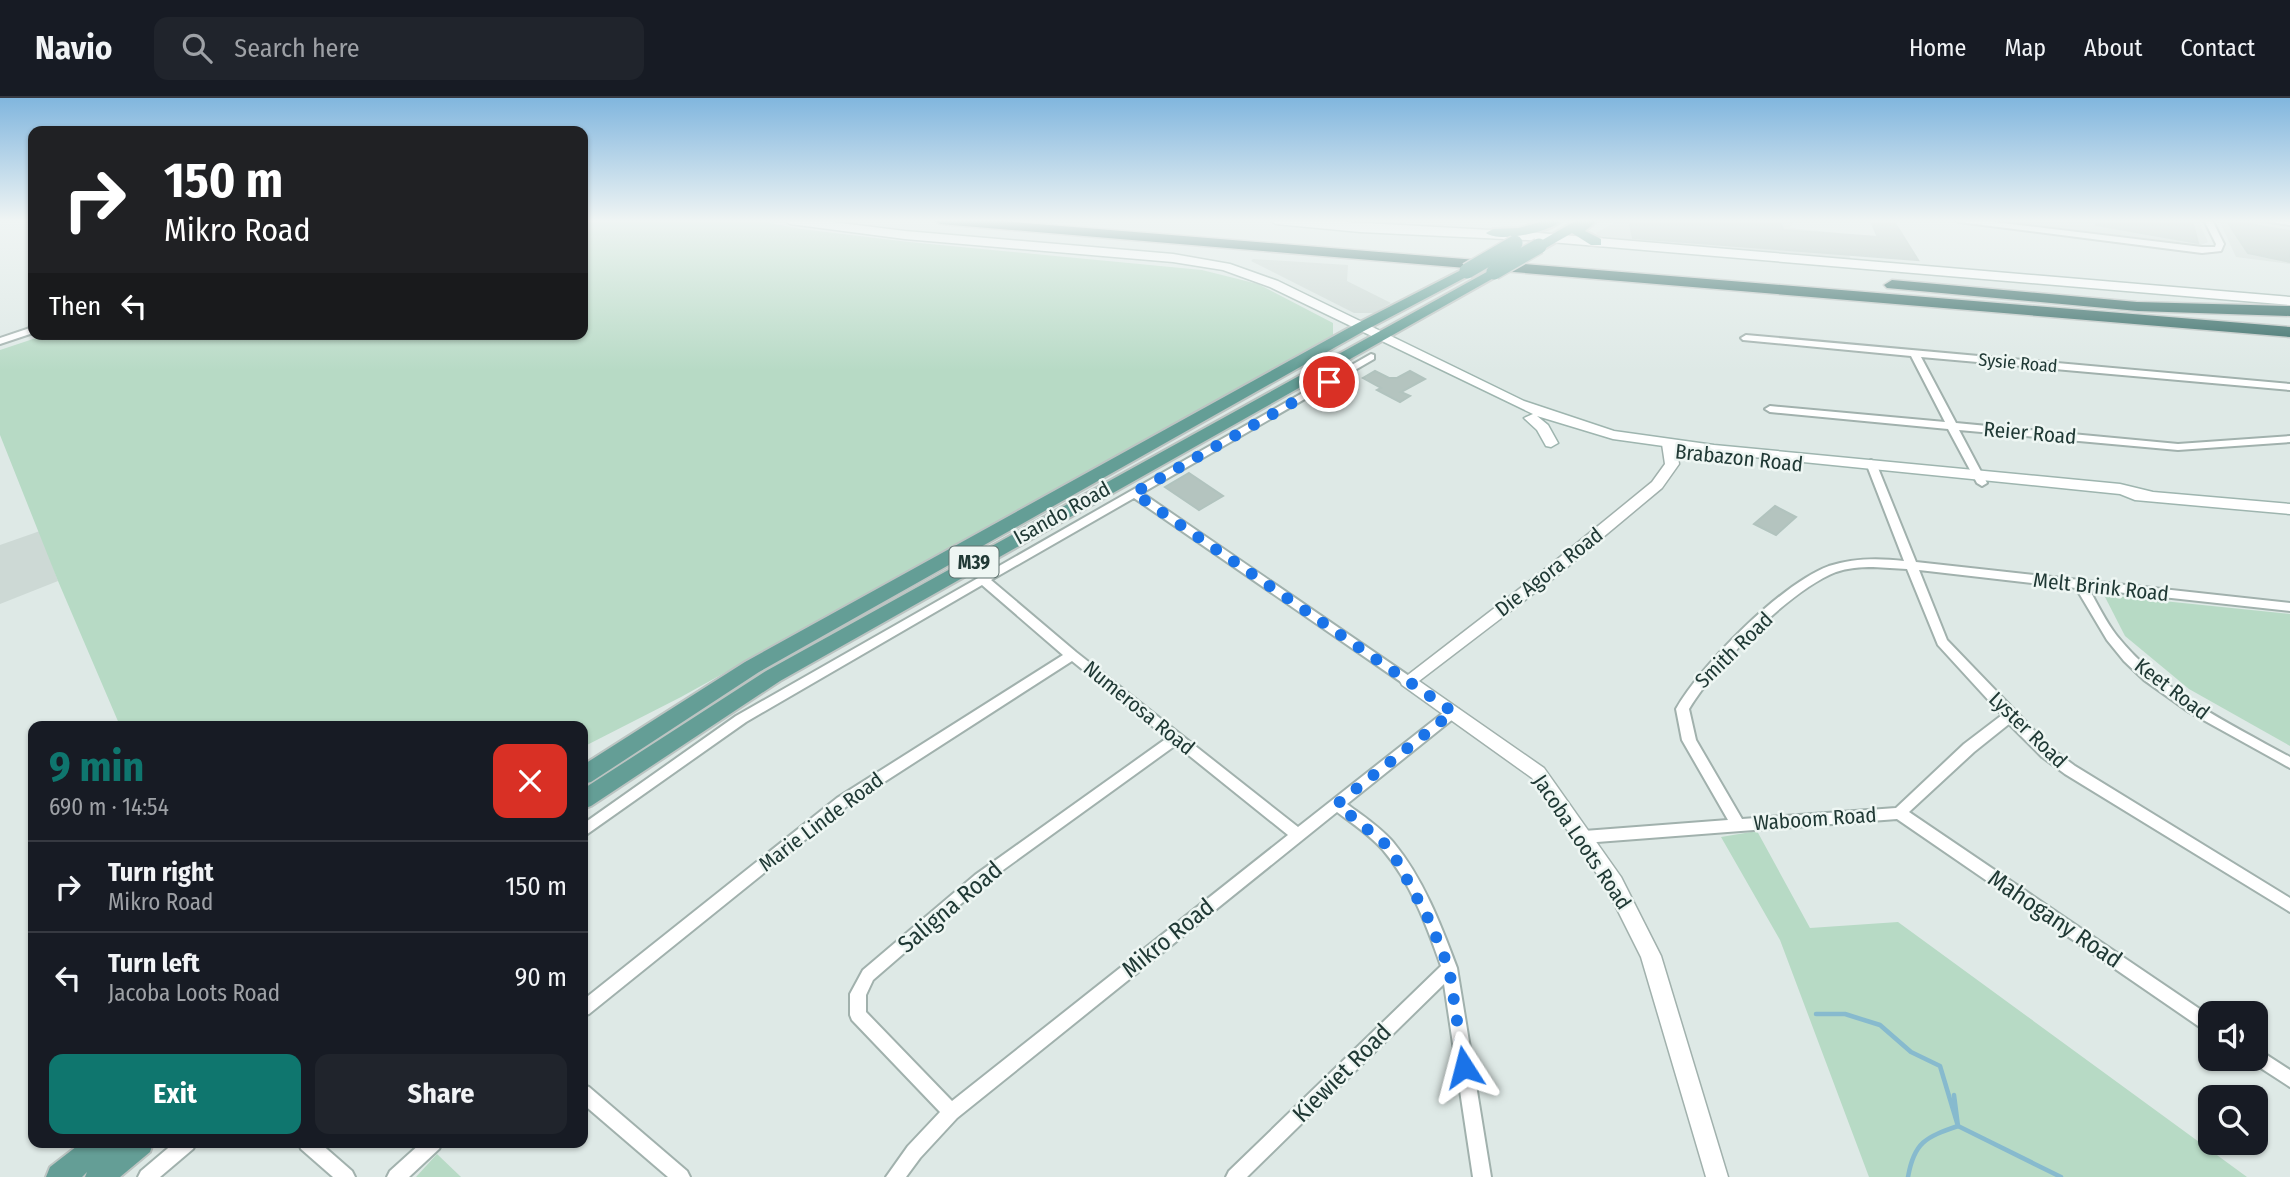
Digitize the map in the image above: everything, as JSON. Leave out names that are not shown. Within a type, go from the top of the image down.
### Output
[{"type":"highway","points":[[1542,270],[2290,332]]},
{"type":"highway","points":[[1700,270],[2290,318]]},
{"type":"highway","points":[[2138,306],[2290,311]]},
{"type":"highway","points":[[2099,317],[2126,323],[2290,340]]},
{"type":"main road","points":[[1230,270],[1259,278],[1338,316],[1369,338]]},
{"type":"main road","name":"Isando Road","points":[[588,797],[772,676],[1369,338],[1468,270]]},
{"type":"main road","name":"Isando Road","points":[[588,773],[752,667],[1496,270]]},
{"type":"main road","points":[[1915,270],[2290,301]]},
{"type":"main road","name":"Brabazon Road","points":[[1369,338],[1531,418],[1598,439],[2113,495],[2147,495],[2290,509]]},
{"type":"main road","name":"Brabazon Road","points":[[1369,338],[1546,415],[1670,448]]},
{"type":"main road","points":[[1531,418],[1543,428],[1551,443]]},
{"type":"main road","points":[[60,1177],[96,1148]]},
{"type":"main road","points":[[99,1177],[134,1148]]},
{"type":"street","points":[[0,341],[28,332]]},
{"type":"street","name":"Isando Road","points":[[588,827],[741,719],[1134,493],[1369,338]]},
{"type":"street","name":"Sysie Road","points":[[1746,338],[2290,387]]},
{"type":"street","points":[[1915,355],[1980,479]]},
{"type":"street","name":"Reier Road","points":[[1770,409],[2178,447],[2290,439]]},
{"type":"street","name":"Die Agora Road","points":[[1408,681],[1554,570],[1657,485],[1672,464],[1670,448]]},
{"type":"street","name":"Lyster Road","points":[[1873,468],[1942,642],[2010,716],[2047,753],[2070,770],[2290,906]]},
{"type":"street","name":"Jacoba Loots Road","points":[[1134,493],[1538,773],[1614,883],[1651,956],[1717,1177]]},
{"type":"street","name":"Smith Road","points":[[1737,824],[1689,740],[1681,716],[1686,699],[1741,640],[1810,580],[1846,566],[1888,563],[1913,566]]},
{"type":"street","name":"Melt Brink Road","points":[[1913,566],[2290,607]]},
{"type":"street","name":"Numerosa Road","points":[[983,579],[1072,654],[1297,834]]},
{"type":"street","name":"Keet Road","points":[[2081,586],[2111,637],[2157,682],[2206,716],[2290,763]]},
{"type":"street","name":"Marie Linde Road","points":[[588,1005],[842,802],[1072,654]]},
{"type":"street","name":"Mikro Road","points":[[895,1177],[951,1112],[1453,712]]},
{"type":"street","name":"Waboom Road","points":[[1584,837],[1899,813],[1969,748],[2010,716]]},
{"type":"street","name":"Saligna Road","points":[[951,1112],[858,1015],[858,994],[868,975],[980,879],[1177,738]]},
{"type":"street","points":[[1337,804],[1381,839],[1396,858],[1429,920],[1449,968],[1482,1177]]},
{"type":"street","name":"Mahogany Road","points":[[1899,813],[2198,1017]]},
{"type":"street","name":"Kiewiet Road","points":[[1235,1177],[1449,968]]},
{"type":"street","points":[[2268,1064],[2290,1079]]},
{"type":"street","points":[[588,1097],[681,1177]]},
{"type":"street","points":[[147,1177],[181,1148]]},
{"type":"street","points":[[313,1148],[346,1177]]},
{"type":"street","points":[[396,1177],[428,1148]]},
{"type":"shaded area","points":[[1270,270],[1348,270],[1347,281],[1391,303],[1374,313],[1354,313]]},
{"type":"shaded area","points":[[40,531],[58,581],[0,604],[0,545]]},
{"type":"green space","points":[[588,270],[1203,270],[1258,284],[1333,323],[1333,335],[681,697],[588,744],[588,721],[118,721],[0,435],[0,350],[30,340],[588,340]]},
{"type":"green space","points":[[2104,595],[2290,614],[2290,746],[2189,689],[2125,636]]},
{"type":"green space","points":[[1757,831],[1810,928],[1898,922],[2198,1141],[2198,1155],[2217,1155],[2247,1177],[1869,1177],[1780,940],[1721,837]]},
{"type":"green space","points":[[437,1154],[461,1177],[416,1177]]},
{"type":"building","points":[[1375,371],[1389,378],[1397,378],[1410,371],[1425,379],[1401,392],[1410,396],[1400,402],[1377,390],[1381,388],[1363,378]]},
{"type":"building","points":[[1189,473],[1223,496],[1199,510],[1165,487]]},
{"type":"building","points":[[1775,506],[1796,517],[1776,535],[1754,524]]},
{"type":"waterway","points":[[1816,1014],[1845,1014],[1880,1025],[1911,1052],[1940,1066],[1958,1126]]},
{"type":"waterway","points":[[1954,1095],[1958,1126]]},
{"type":"waterway","points":[[1908,1177],[1914,1156],[1923,1142],[1958,1126]]},
{"type":"waterway","points":[[1958,1126],[2061,1177]]},
{"type":"route","points":[[1329,382],[1134,493],[1453,712],[1337,804],[1390,848],[1429,920],[1449,968],[1464,1067]]}]
